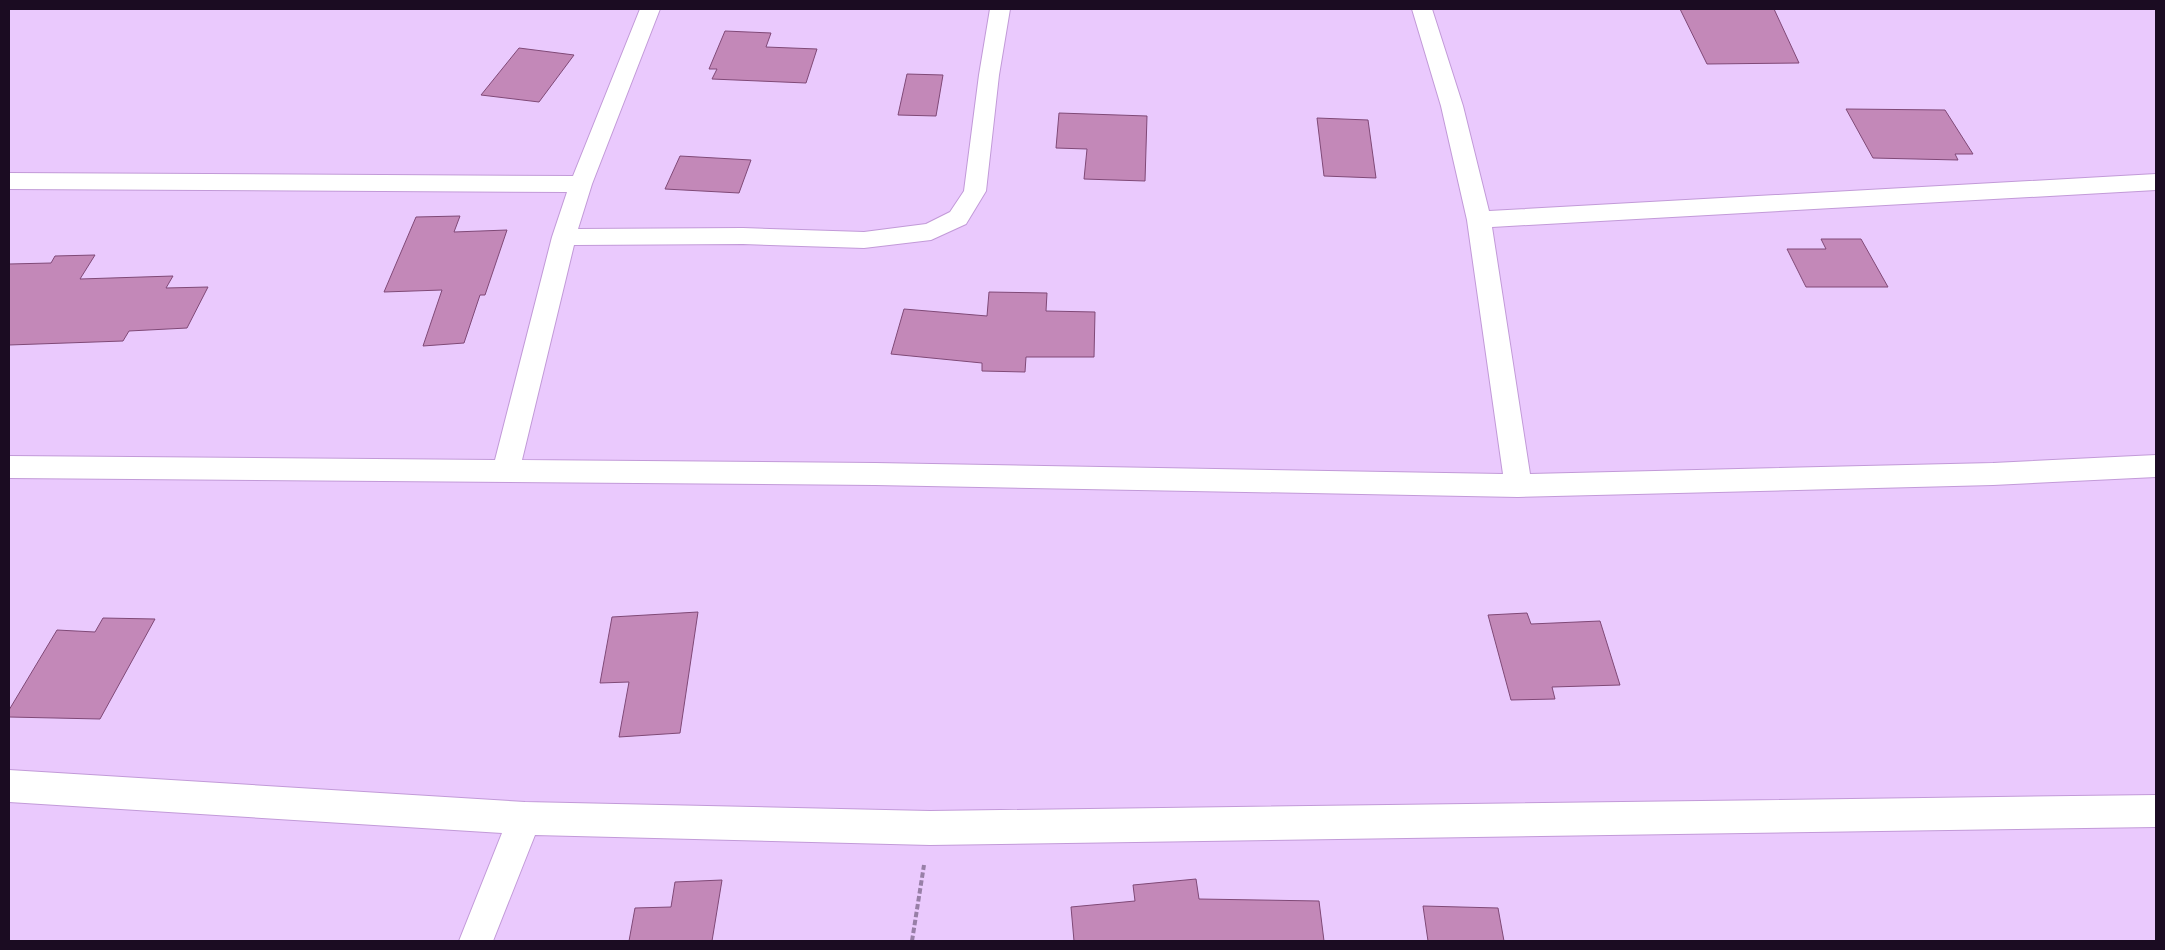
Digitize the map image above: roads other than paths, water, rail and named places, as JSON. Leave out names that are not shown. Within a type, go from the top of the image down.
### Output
[{"type":"street","points":[[506,471],[564,237],[581,184],[650,9]]},
{"type":"street","points":[[564,237],[743,236],[864,240],[931,232],[938,229],[958,218],[975,191],[989,75],[1000,9]]},
{"type":"street","points":[[1422,9],[1452,106],[1478,220],[1518,486]]},
{"type":"street","points":[[9,181],[581,184]]},
{"type":"street","points":[[1478,220],[2156,182]]},
{"type":"street","points":[[9,467],[875,474],[1518,486],[1993,474],[2156,466]]},
{"type":"street","points":[[9,786],[525,818],[930,828],[2156,811]]},
{"type":"street","points":[[476,941],[525,818]]}]
